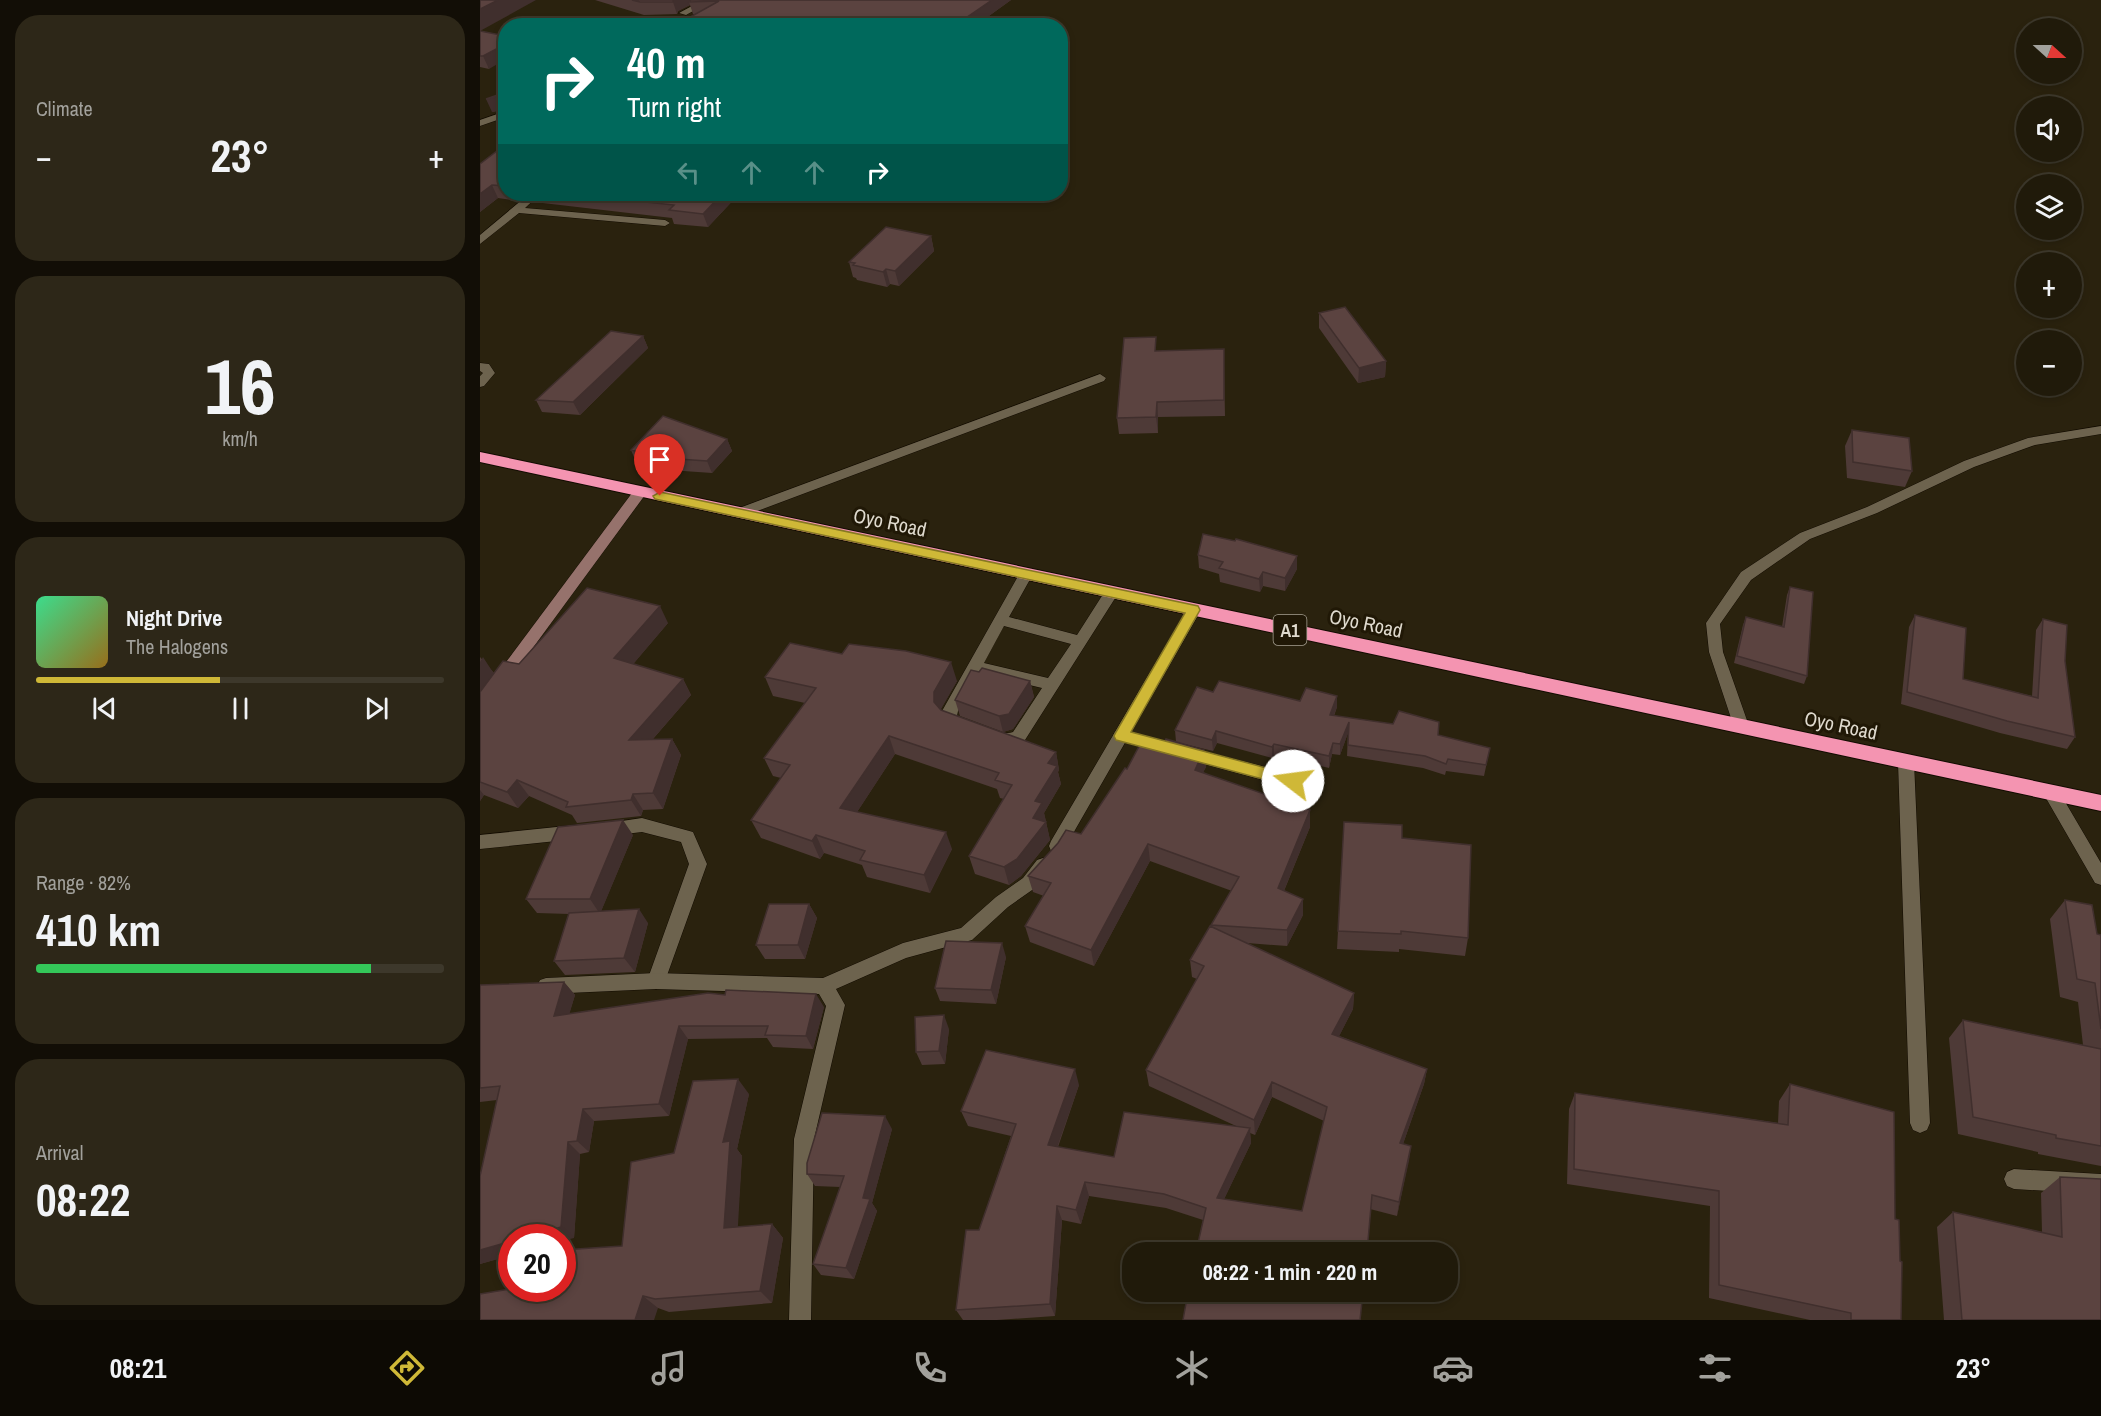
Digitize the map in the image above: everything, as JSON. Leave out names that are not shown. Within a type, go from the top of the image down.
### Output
[{"type":"highway","name":"Oyo Road","points":[[480,457],[2101,803]]},
{"type":"street","points":[[681,18],[686,0]]},
{"type":"street","points":[[683,13],[709,0]]},
{"type":"street","points":[[480,123],[498,117]]},
{"type":"street","points":[[480,241],[528,201]]},
{"type":"street","points":[[517,210],[664,223]]},
{"type":"street","points":[[480,367],[485,367],[489,373],[480,383]]},
{"type":"street","points":[[739,513],[1100,378]]},
{"type":"street","points":[[1741,726],[1716,652],[1713,623],[1746,576],[1804,536],[1872,510],[1969,464],[2033,441],[2101,429]]},
{"type":"street","points":[[480,709],[640,492]]},
{"type":"street","points":[[1026,574],[950,711],[949,719],[954,723],[1003,740],[1019,736],[1112,592]]},
{"type":"street","points":[[528,987],[656,981],[824,986],[903,951],[966,934],[1029,883],[1054,853],[1194,610]]},
{"type":"street","points":[[1000,620],[1081,641]]},
{"type":"street","points":[[975,666],[1052,685]]},
{"type":"street","points":[[1121,736],[1293,781]]},
{"type":"street","points":[[1906,762],[1920,1123]]},
{"type":"street","points":[[2051,793],[2101,878]]},
{"type":"street","points":[[480,842],[642,825],[687,837],[698,864],[656,981]]},
{"type":"street","points":[[800,1320],[804,1139],[836,1005],[824,986]]},
{"type":"street","points":[[2014,1179],[2101,1184]]},
{"type":"building","points":[[480,0],[498,0],[480,9]]},
{"type":"building","points":[[632,0],[673,0],[673,2],[640,2]]},
{"type":"building","points":[[691,0],[992,0],[966,18],[688,18],[719,1],[689,2]]},
{"type":"building","points":[[480,31],[498,34],[498,48],[480,56]]},
{"type":"building","points":[[498,150],[498,185],[492,185],[480,194],[480,164]]},
{"type":"building","points":[[636,201],[715,201],[703,214],[669,210],[674,205]]},
{"type":"building","points":[[886,227],[931,236],[895,271],[886,269],[883,272],[849,262]]},
{"type":"building","points":[[1345,307],[1386,361],[1359,368],[1319,313]]},
{"type":"building","points":[[611,331],[643,336],[573,402],[536,400]]},
{"type":"building","points":[[1156,337],[1155,351],[1224,349],[1224,400],[1157,402],[1156,417],[1117,418],[1124,338]]},
{"type":"building","points":[[663,416],[727,439],[707,461],[664,458],[631,450]]},
{"type":"building","points":[[1852,430],[1909,438],[1912,471],[1853,462]]},
{"type":"building","points":[[1203,534],[1235,541],[1236,539],[1297,556],[1285,578],[1263,572],[1259,579],[1219,568],[1223,562],[1198,555]]},
{"type":"building","points":[[1790,587],[1813,592],[1807,676],[1737,656],[1746,617],[1784,627]]},
{"type":"building","points":[[587,588],[660,606],[614,658],[683,679],[629,740],[672,739],[653,793],[633,794],[631,800],[566,807],[568,802],[517,780],[507,792],[480,782],[480,692],[503,661],[519,664]]},
{"type":"building","points":[[1915,615],[1966,628],[1963,679],[2038,698],[2043,619],[2067,625],[2065,661],[2075,737],[2007,721],[1907,692]]},
{"type":"building","points":[[790,643],[842,654],[849,644],[906,651],[951,662],[934,692],[934,702],[941,710],[1056,752],[1048,763],[1057,766],[1035,801],[1042,803],[1033,818],[1046,822],[1017,859],[1004,867],[969,856],[1012,785],[995,780],[999,773],[889,736],[840,808],[946,832],[924,875],[860,860],[865,851],[816,835],[812,841],[751,820],[790,765],[764,758],[816,688],[765,677]]},
{"type":"building","points":[[982,668],[1030,681],[1009,714],[999,716],[955,700],[971,670],[979,672]]},
{"type":"building","points":[[1219,681],[1300,701],[1306,688],[1337,696],[1330,715],[1393,724],[1399,711],[1439,722],[1438,735],[1490,748],[1486,765],[1448,759],[1446,764],[1425,756],[1348,745],[1349,722],[1340,744],[1333,743],[1329,756],[1274,744],[1272,747],[1216,731],[1212,740],[1175,730],[1197,687],[1213,692]]},
{"type":"building","points":[[1144,737],[1164,743],[1166,739],[1204,750],[1195,770],[1310,810],[1278,888],[1303,899],[1287,930],[1211,925],[1239,877],[1148,844],[1091,950],[1025,926],[1051,883],[1028,876],[1058,843],[1066,830],[1081,834],[1125,768],[1127,769]]},
{"type":"building","points":[[623,820],[590,899],[526,899],[558,827]]},
{"type":"building","points":[[1344,822],[1402,825],[1402,838],[1471,845],[1468,938],[1401,931],[1401,934],[1338,931]]},
{"type":"building","points":[[2065,900],[2092,905],[2097,934],[2101,935],[2101,1029],[2095,983],[2077,979]]},
{"type":"building","points":[[769,904],[809,904],[798,945],[756,945]]},
{"type":"building","points":[[639,909],[624,958],[554,961],[569,913]]},
{"type":"building","points":[[1210,926],[1354,993],[1332,1034],[1427,1069],[1400,1143],[1411,1146],[1399,1202],[1372,1195],[1368,1242],[1198,1242],[1206,1208],[1164,1194],[1085,1182],[1076,1210],[1057,1206],[1050,1304],[956,1310],[966,1230],[979,1230],[1016,1124],[961,1111],[986,1050],[1075,1069],[1048,1145],[1114,1157],[1124,1112],[1250,1128],[1217,1198],[1302,1211],[1327,1107],[1272,1082],[1254,1120],[1146,1070],[1204,966],[1190,960]]},
{"type":"building","points":[[946,941],[1002,943],[991,990],[935,988]]},
{"type":"building","points":[[564,982],[554,1016],[708,993],[725,995],[726,990],[816,994],[806,1036],[765,1035],[768,1026],[679,1026],[659,1104],[583,1109],[577,1141],[568,1142],[561,1224],[498,1224],[498,1245],[480,1250],[480,1176],[500,1086],[480,1088],[480,985]]},
{"type":"building","points":[[944,1015],[939,1051],[916,1052],[915,1017]]},
{"type":"building","points":[[1963,1020],[2101,1049],[2101,1146],[2056,1138],[2056,1135],[1973,1117]]},
{"type":"building","points":[[738,1079],[723,1142],[730,1141],[724,1228],[772,1224],[760,1291],[655,1299],[643,1296],[635,1320],[480,1320],[480,1294],[498,1291],[498,1302],[576,1302],[576,1249],[622,1246],[631,1162],[674,1153],[693,1081]]},
{"type":"building","points":[[1790,1084],[1894,1112],[1895,1219],[1899,1220],[1900,1261],[1902,1262],[1901,1320],[1851,1320],[1851,1313],[1719,1285],[1719,1191],[1574,1169],[1575,1093],[1788,1125]]},
{"type":"building","points":[[822,1113],[885,1116],[863,1198],[870,1199],[846,1268],[813,1264],[844,1176],[807,1174],[807,1163]]},
{"type":"building","points":[[2060,1177],[2101,1179],[2101,1320],[1962,1320],[1953,1212],[2062,1237]]},
{"type":"building","points":[[1186,1302],[1362,1302],[1360,1320],[1183,1320]]},
{"type":"route","points":[[660,496],[1194,610],[1121,736],[1293,781]]}]
